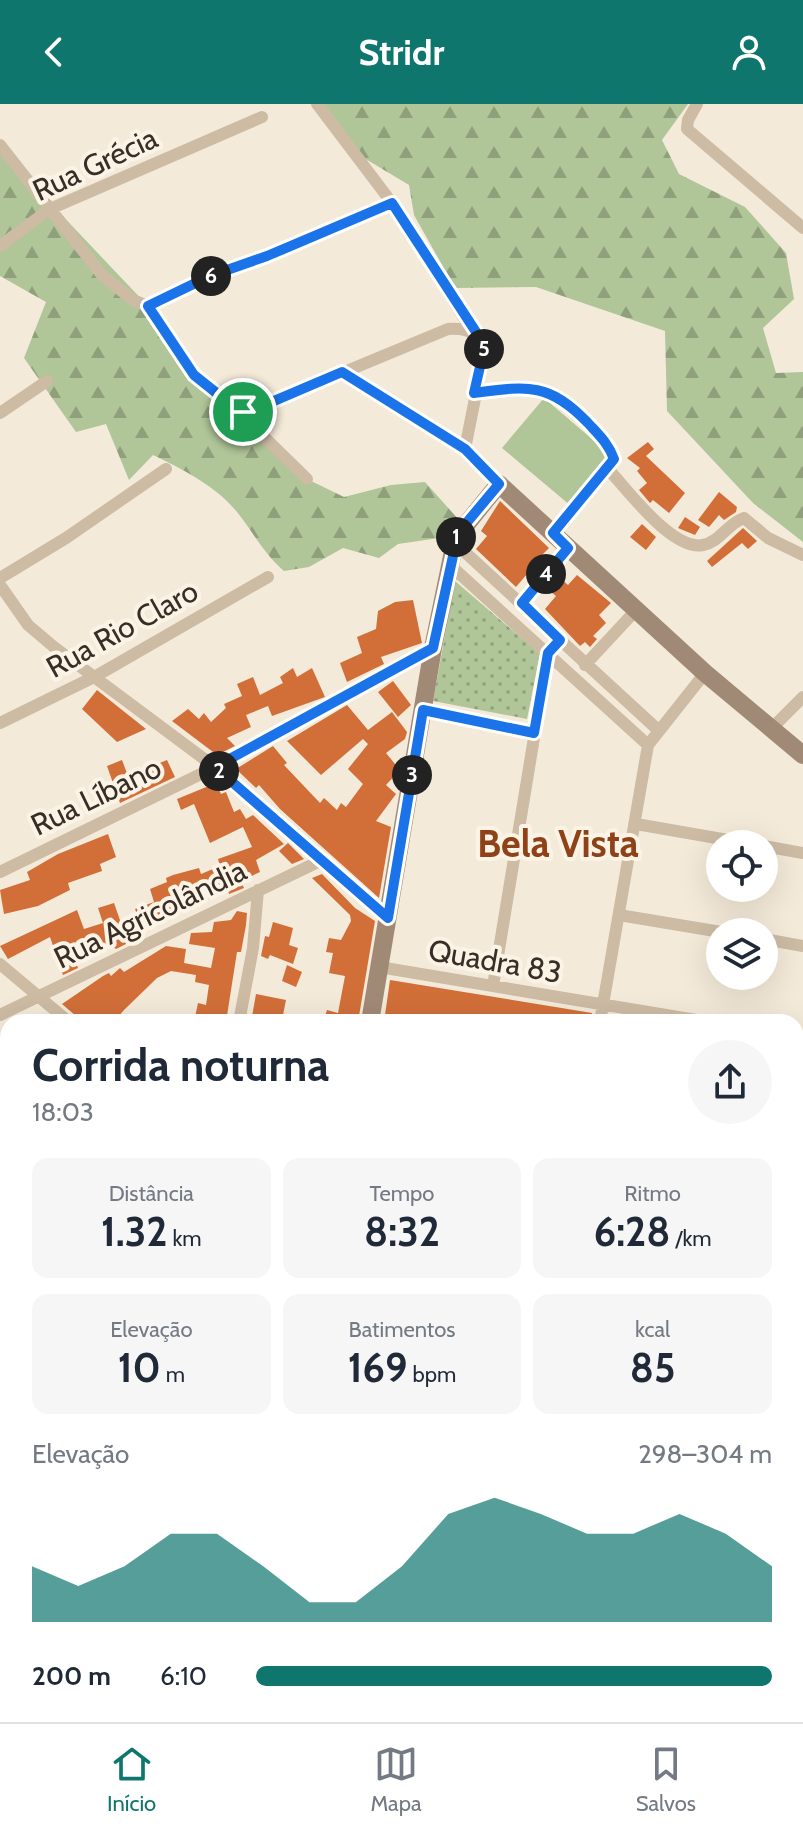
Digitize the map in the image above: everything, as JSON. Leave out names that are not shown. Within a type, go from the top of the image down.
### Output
[{"type":"street","points":[[317,104],[392,203],[484,349],[465,449]]},
{"type":"street","points":[[697,105],[687,129],[803,228]]},
{"type":"street","name":"Rua Grécia","points":[[0,246],[50,209],[262,117]]},
{"type":"street","points":[[0,145],[102,275],[133,300],[148,306],[194,375],[236,409],[248,412],[448,329],[466,328],[473,333]]},
{"type":"street","points":[[148,306],[210,276],[267,256],[392,203]]},
{"type":"street","points":[[342,372],[465,449],[705,673],[803,755]]},
{"type":"street","points":[[0,413],[47,381]]},
{"type":"street","points":[[474,393],[519,386],[556,395],[568,403],[609,447],[614,459],[608,469],[553,533]]},
{"type":"street","points":[[248,412],[260,433],[307,479]]},
{"type":"street","points":[[0,578],[66,538],[166,469]]},
{"type":"street","points":[[608,469],[653,520],[691,544],[710,543],[744,518],[768,538],[803,555]]},
{"type":"street","points":[[371,1014],[433,648],[455,543],[466,522],[499,484]]},
{"type":"street","points":[[455,543],[657,729]]},
{"type":"street","points":[[522,603],[568,548]]},
{"type":"street","points":[[451,566],[648,745]]},
{"type":"street","name":"Rua Rio Claro","points":[[0,723],[96,676],[268,577]]},
{"type":"street","points":[[0,585],[28,625],[215,767],[388,918]]},
{"type":"street","points":[[585,665],[638,608]]},
{"type":"street","points":[[493,986],[548,653],[560,640]]},
{"type":"street","name":"Rua Líbano","points":[[0,872],[215,767],[433,648]]},
{"type":"street","points":[[601,1014],[648,745],[657,729],[705,673]]},
{"type":"street","points":[[772,728],[803,697]]},
{"type":"street","points":[[423,710],[534,733]]},
{"type":"street","points":[[636,824],[706,836]]},
{"type":"street","points":[[778,849],[803,853]]},
{"type":"street","name":"Rua Agricolândia","points":[[2,1014],[322,860]]},
{"type":"street","points":[[241,1014],[253,948],[258,890]]},
{"type":"street","points":[[619,915],[706,930]]},
{"type":"street","points":[[778,942],[803,946]]},
{"type":"street","points":[[0,964],[60,1014]]},
{"type":"street","name":"Quadra 83","points":[[379,967],[655,1014]]},
{"type":"green space","points":[[314,104],[688,104],[662,140],[679,174],[745,207],[786,253],[794,299],[763,328],[776,373],[803,372],[803,542],[753,503],[667,411],[665,331],[536,287],[455,288],[414,215],[409,185],[364,158]]},
{"type":"green space","points":[[0,150],[148,306],[194,375],[248,412],[307,479],[344,497],[391,485],[425,482],[459,520],[446,537],[398,544],[379,558],[343,548],[309,567],[284,571],[229,503],[187,472],[153,455],[129,480],[106,424],[76,432],[24,358],[46,302],[0,276]]},
{"type":"green space","points":[[544,398],[612,456],[571,506],[502,448]]},
{"type":"green space","points":[[455,581],[540,654],[527,719],[433,701]]},
{"type":"building","points":[[648,442],[654,449],[646,456],[685,493],[669,513],[653,500],[650,503],[639,490],[647,483],[637,471],[640,468],[627,458]]},
{"type":"building","points":[[719,492],[737,507],[736,512],[724,520],[719,515],[709,527],[698,520]]},
{"type":"building","points":[[500,501],[549,548],[539,558],[544,562],[531,578],[528,573],[516,587],[476,549],[487,536],[481,531]]},
{"type":"building","points":[[685,517],[700,527],[695,535],[678,528]]},
{"type":"building","points":[[642,524],[656,537],[646,550],[630,537]]},
{"type":"building","points":[[743,528],[757,541],[748,549],[742,543],[712,567],[707,561]]},
{"type":"building","points":[[557,575],[568,585],[577,575],[611,603],[599,615],[606,623],[593,636],[597,639],[590,647],[585,642],[580,646],[545,609],[556,596],[546,588]]},
{"type":"building","points":[[413,600],[422,643],[381,657],[384,664],[347,682],[340,663],[362,653],[357,637],[376,629],[378,611],[395,602]]},
{"type":"building","points":[[293,668],[297,677],[312,668],[325,697],[272,716],[268,706],[246,715],[251,727],[227,738],[235,746],[217,755],[172,721],[188,709],[199,719],[204,713],[211,722],[226,708],[224,704],[242,696],[237,684],[253,677],[260,695],[283,683],[280,677]]},
{"type":"building","points":[[393,681],[411,705],[398,717],[378,692]]},
{"type":"building","points":[[97,690],[146,729],[117,742],[82,709]]},
{"type":"building","points":[[347,705],[368,730],[392,712],[407,732],[405,739],[386,753],[400,770],[386,785],[396,794],[376,821],[391,827],[379,898],[280,809],[259,785],[256,788],[236,769],[273,746],[287,763],[284,765],[320,803],[324,798],[337,810],[341,803],[346,807],[363,784],[348,769],[368,744],[363,739],[321,775],[287,741]]},
{"type":"building","points":[[122,760],[128,776],[167,760],[175,777],[120,803],[107,766]]},
{"type":"building","points":[[216,783],[221,794],[226,792],[234,812],[240,809],[246,819],[253,815],[284,844],[256,860],[260,872],[241,881],[244,888],[229,894],[227,887],[207,894],[209,899],[174,908],[170,911],[178,912],[157,919],[158,924],[143,929],[135,909],[154,902],[150,889],[167,882],[166,878],[173,875],[199,868],[201,874],[220,866],[218,859],[252,847],[243,827],[210,843],[194,804],[181,810],[177,799]]},
{"type":"building","points":[[108,834],[116,857],[100,864],[102,871],[68,883],[70,890],[38,906],[4,914],[0,890],[30,880],[27,872],[58,854]]},
{"type":"building","points":[[288,843],[304,859],[292,864],[279,851]]},
{"type":"building","points":[[322,874],[355,908],[375,921],[359,1014],[326,1014],[327,1010],[338,1013],[345,976],[329,973],[333,953],[326,952],[329,938],[341,940],[351,921],[350,915],[312,878]]},
{"type":"building","points":[[114,903],[128,943],[116,949],[110,944],[74,956],[78,968],[63,975],[50,937],[8,959],[0,946],[77,910],[84,929],[103,923],[98,908]]},
{"type":"building","points":[[237,911],[247,913],[227,1014],[196,1014],[198,1003],[206,1005],[209,985],[195,982],[196,975],[171,971],[157,978],[121,1014],[74,1014],[62,1004],[103,976],[109,973],[111,976],[120,968],[124,972],[166,946],[186,949],[184,963],[211,968],[215,948],[189,944],[191,933],[212,932],[214,922],[231,920]]},
{"type":"building","points":[[273,922],[293,928],[289,945],[298,948],[293,964],[270,955],[268,959],[261,956],[265,936],[269,937]]},
{"type":"building","points":[[287,965],[302,972],[296,987],[282,981]]},
{"type":"building","points":[[390,980],[592,1013],[592,1014],[385,1014]]},
{"type":"building","points":[[256,994],[286,1000],[283,1014],[252,1014]]},
{"type":"district","name":"Bela Vista","points":[[558,843]]},
{"type":"route","points":[[392,203],[473,333],[478,335],[484,349],[474,393],[519,386],[556,395],[584,419],[609,447],[614,459],[553,533],[568,548],[522,603],[560,640],[548,653],[534,733],[423,710],[388,918],[215,767],[433,648],[458,533],[499,484],[465,449],[342,372],[243,412],[194,375],[148,306],[210,276],[267,256],[392,203]]}]
